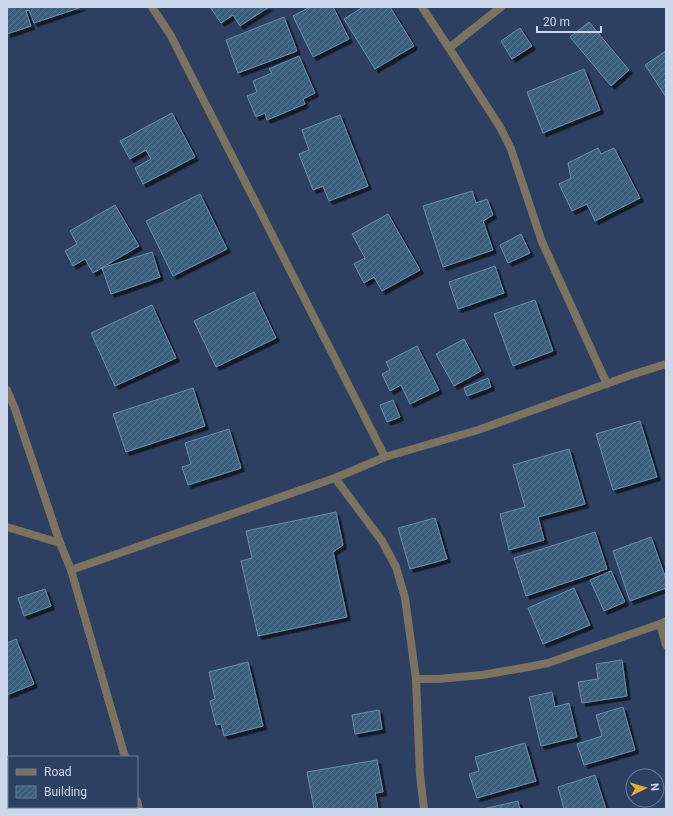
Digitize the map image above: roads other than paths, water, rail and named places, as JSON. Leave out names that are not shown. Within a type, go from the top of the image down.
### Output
[{"type":"street","points":[[152,7],[171,36],[385,457]]},
{"type":"street","points":[[422,7],[500,127],[511,148],[542,242],[607,384]]},
{"type":"street","points":[[449,48],[501,7]]},
{"type":"street","points":[[72,570],[335,478],[385,457],[478,430],[666,364]]},
{"type":"street","points":[[7,390],[15,409],[60,543],[72,570],[125,756]]},
{"type":"street","points":[[335,478],[382,541],[396,567],[405,598],[416,679],[420,775],[424,809]]},
{"type":"street","points":[[7,527],[60,543]]},
{"type":"street","points":[[416,679],[482,675],[548,663],[663,623],[666,645]]}]
